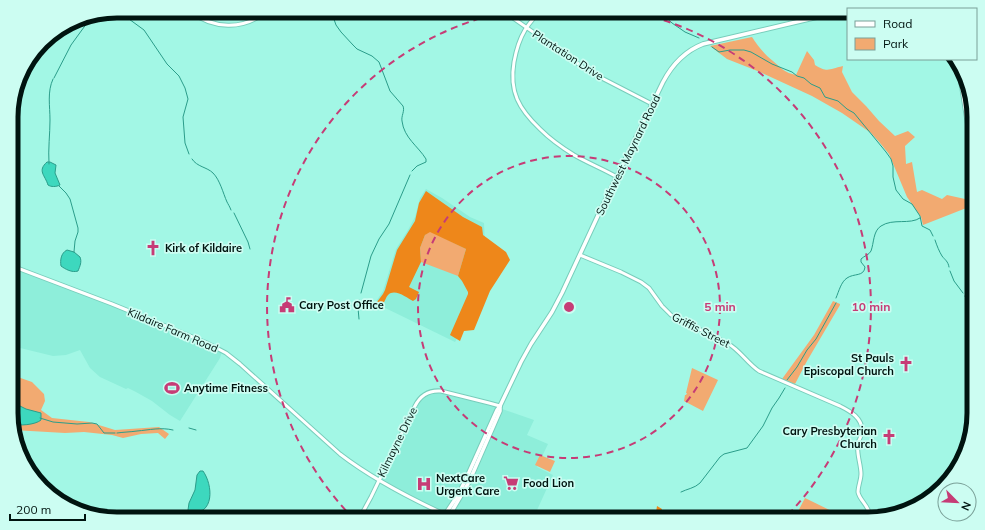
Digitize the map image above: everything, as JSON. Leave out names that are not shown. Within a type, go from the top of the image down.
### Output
[{"type":"main road","name":"Southwest Maynard Road","points":[[447,512],[464,484],[497,410],[521,362],[552,312],[667,74],[676,62],[685,54],[703,44],[813,18]]},
{"type":"main road","name":"Southwest Maynard Road","points":[[450,512],[463,494],[473,474],[500,412],[500,406]]},
{"type":"main road","points":[[473,474],[472,471],[479,451]]},
{"type":"street","points":[[199,18],[210,23],[229,25],[243,24],[256,18]]},
{"type":"street","name":"Plantation Drive","points":[[512,18],[590,72],[652,104]]},
{"type":"street","points":[[534,18],[526,28],[517,48],[513,71],[514,89],[523,111],[543,133],[560,146],[617,177]]},
{"type":"street","points":[[960,82],[967,122]]},
{"type":"street","name":"Griffis Street","points":[[580,255],[641,282],[671,315],[734,346],[759,371],[852,412],[858,418],[862,427],[862,434],[858,443],[862,475],[859,494],[869,512]]},
{"type":"street","name":"Kildaire Farm Road","points":[[18,268],[112,304],[207,343],[222,351],[240,364],[340,454],[352,463],[406,495],[442,512]]},
{"type":"street","name":"Kilmayne Drive","points":[[363,512],[418,401],[425,394],[433,391],[441,391],[500,406]]},
{"type":"shaded area","points":[[47,162],[56,165],[55,173],[60,185],[48,185],[42,171]]},
{"type":"shaded area","points":[[426,189],[470,217],[484,223],[487,288],[455,342],[375,303],[383,291],[396,249],[415,217],[420,198]]},
{"type":"shaded area","points":[[426,191],[463,217],[482,227],[483,235],[506,252],[510,260],[490,291],[474,330],[464,331],[460,341],[450,335],[468,294],[458,276],[466,249],[430,232],[425,235],[420,248],[421,262],[409,287],[419,292],[416,299],[413,301],[401,294],[391,293],[388,295],[383,304],[377,302],[385,290],[397,250],[415,221],[419,203]]},
{"type":"shaded area","points":[[67,250],[74,252],[80,257],[81,262],[78,271],[71,271],[61,266],[61,257]]},
{"type":"shaded area","points":[[18,269],[112,304],[222,351],[220,358],[180,421],[152,401],[136,392],[100,377],[90,368],[80,350],[66,355],[53,356],[18,347]]},
{"type":"shaded area","points":[[433,393],[443,393],[491,405],[534,420],[527,435],[548,444],[537,467],[553,475],[536,512],[441,512],[379,481],[407,424],[423,398]]},
{"type":"shaded area","points":[[18,405],[41,413],[41,420],[38,422],[27,425],[19,425]]},
{"type":"shaded area","points":[[200,471],[203,471],[209,484],[210,498],[204,509],[198,512],[189,512],[188,510],[189,503],[195,490],[197,475]]},
{"type":"shaded area","points":[[657,506],[662,509],[661,512],[656,512]]},
{"type":"green space","points":[[752,37],[761,50],[783,70],[796,75],[807,51],[814,60],[815,65],[823,69],[829,70],[843,66],[842,72],[852,92],[879,121],[895,136],[908,131],[915,137],[905,146],[906,164],[912,162],[917,192],[922,190],[942,199],[947,195],[967,199],[967,208],[923,225],[921,217],[907,197],[889,154],[871,133],[842,113],[812,96],[760,72],[727,59],[710,46]]},
{"type":"green space","points":[[430,231],[466,249],[458,276],[421,262],[420,248],[425,235]]},
{"type":"green space","points":[[833,301],[840,305],[795,384],[783,380],[782,379],[814,335]]},
{"type":"green space","points":[[692,368],[718,380],[703,411],[684,401]]},
{"type":"green space","points":[[18,377],[32,382],[44,394],[45,401],[41,410],[52,418],[89,422],[115,430],[159,427],[169,434],[165,439],[158,433],[141,434],[123,438],[112,435],[84,432],[65,433],[20,430]]},
{"type":"green space","points":[[540,455],[555,461],[550,472],[535,465]]},
{"type":"green space","points":[[805,498],[834,512],[798,512]]},
{"type":"waterway","points":[[128,18],[144,30],[167,64],[179,76],[185,88],[188,99],[183,117],[185,143],[189,154]]},
{"type":"waterway","points":[[334,18],[341,32],[357,49],[372,56],[379,62],[390,91],[403,106],[404,110],[402,121],[405,132],[426,159],[426,162],[417,166],[412,171]]},
{"type":"waterway","points":[[667,18],[685,32],[699,38]]},
{"type":"waterway","points":[[54,78],[71,45],[87,22]]},
{"type":"waterway","points":[[712,47],[719,52],[730,50],[744,50],[751,52],[772,64],[804,78],[811,84],[820,88],[825,97],[838,101],[854,113],[891,159],[896,190],[903,199],[912,204],[920,216],[922,226],[930,230],[933,236]]},
{"type":"waterway","points":[[49,164],[49,94],[53,79]]},
{"type":"waterway","points":[[192,159],[194,162],[213,173],[231,210]]},
{"type":"waterway","points":[[361,293],[371,256],[379,239],[389,224],[410,175]]},
{"type":"waterway","points":[[59,186],[70,199],[78,228],[74,252]]},
{"type":"waterway","points":[[234,213],[250,249]]},
{"type":"waterway","points":[[836,298],[840,287],[845,280],[863,272],[865,267],[861,262],[861,259],[871,251],[878,228],[891,222],[911,221],[920,218]]},
{"type":"waterway","points":[[935,240],[949,267]]},
{"type":"waterway","points":[[950,271],[954,281],[963,293]]},
{"type":"waterway","points":[[965,296],[967,300]]},
{"type":"waterway","points":[[359,300],[359,319]]},
{"type":"waterway","points":[[787,380],[816,339],[836,303]]},
{"type":"waterway","points":[[681,492],[698,485],[724,454],[747,448],[763,426],[772,408],[785,388]]},
{"type":"waterway","points":[[40,418],[53,422],[77,424],[92,423],[97,424],[104,433],[115,433]]},
{"type":"waterway","points":[[189,428],[196,430]]},
{"type":"waterway","points":[[117,433],[160,429],[173,430]]},
{"type":"place","name":"Kirk of Kildaire","points":[[153,248]]},
{"type":"place","name":"Cary Post Office","points":[[287,305]]},
{"type":"place","name":"St Pauls Episcopal Church","points":[[906,364]]},
{"type":"place","name":"Anytime Fitness","points":[[172,388]]},
{"type":"place","name":"Cary Presbyterian Church","points":[[889,437]]},
{"type":"place","name":"Food Lion","points":[[511,483]]},
{"type":"place","name":"NextCare Urgent Care","points":[[424,484]]}]
